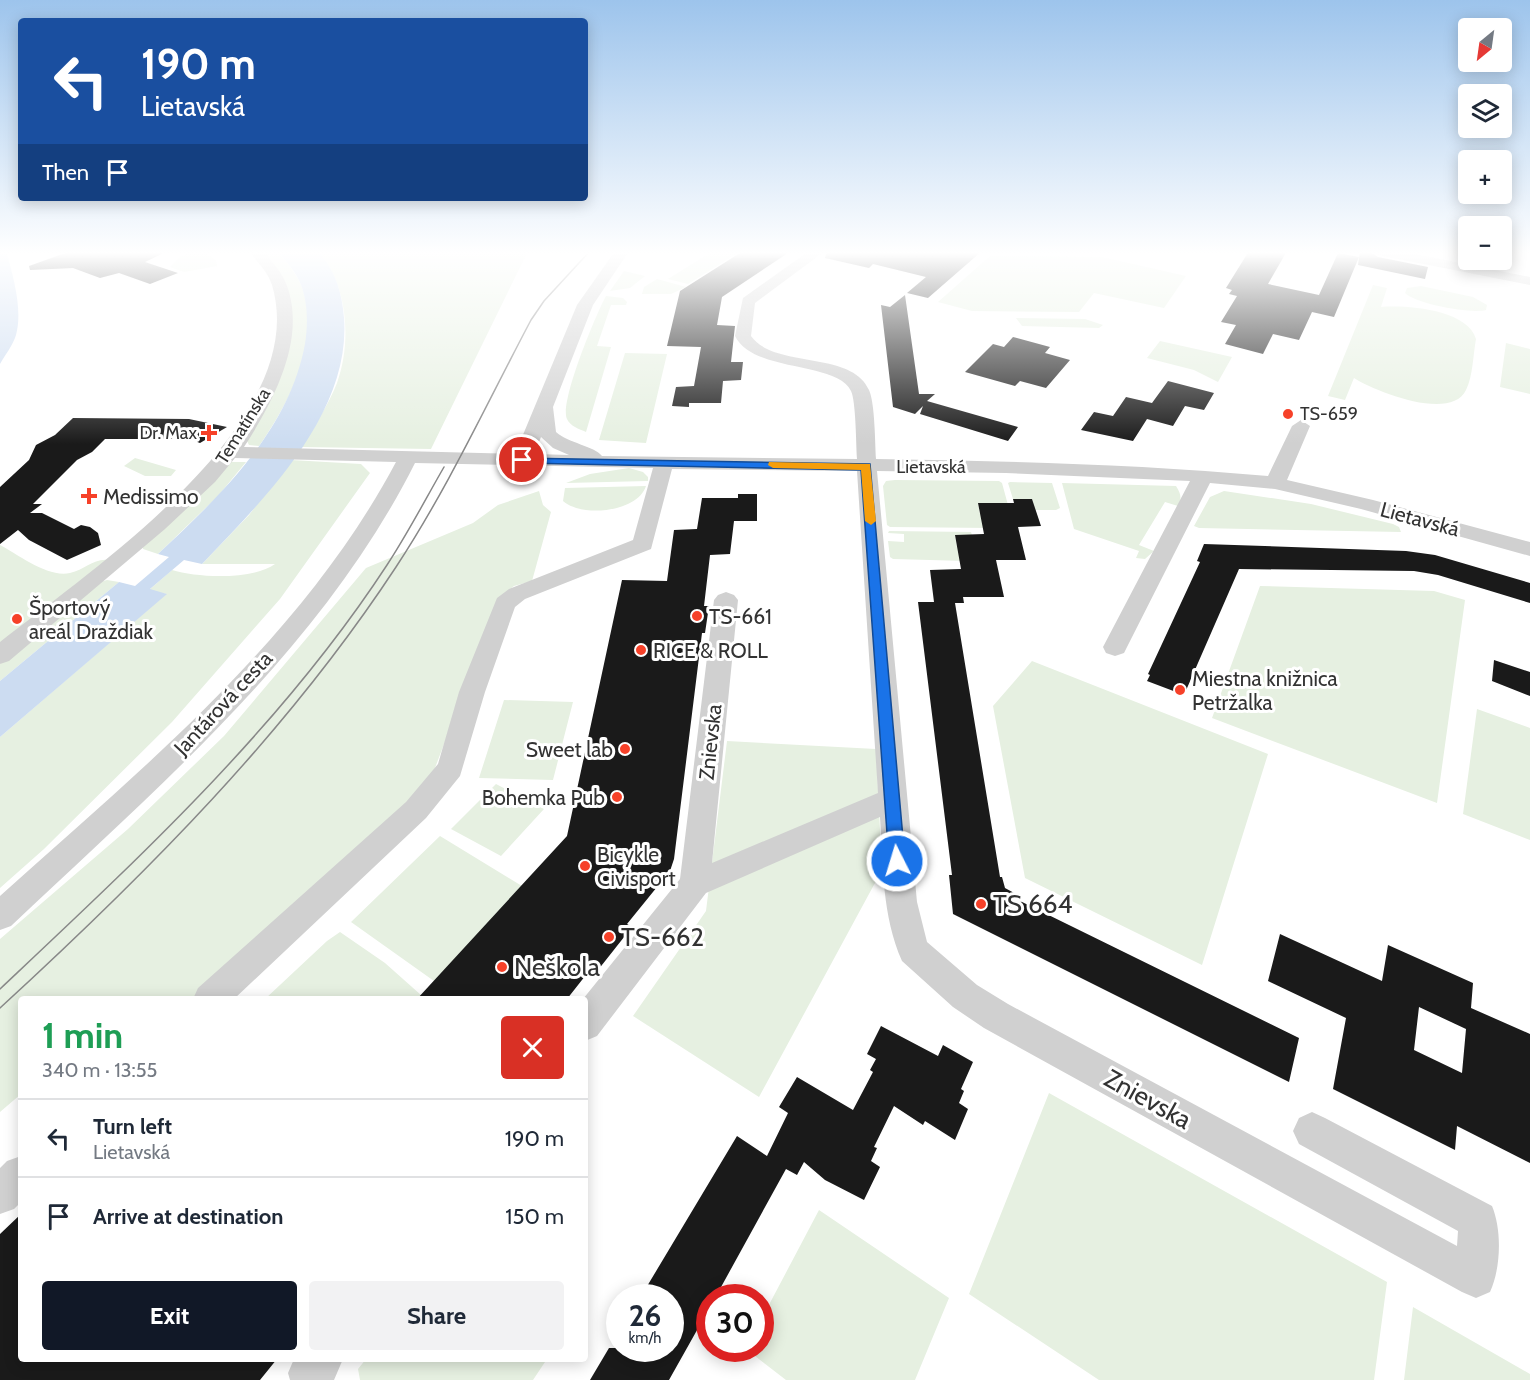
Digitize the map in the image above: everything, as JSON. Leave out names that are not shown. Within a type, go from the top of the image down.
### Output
[{"type":"street","name":"Tematínska","points":[[0,655],[129,556],[238,452],[270,382],[284,334],[284,315]]},
{"type":"street","points":[[522,460],[580,315]]},
{"type":"street","name":"Znievska","points":[[746,315],[743,336],[746,342],[762,352],[849,376],[861,391],[901,902],[914,950],[965,996],[1014,1026],[1476,1278],[1478,1220],[1312,1131]]},
{"type":"street","points":[[544,407],[545,429],[550,436],[579,453],[611,462]]},
{"type":"street","points":[[393,487],[536,426]]},
{"type":"street","points":[[1275,483],[1301,426]]},
{"type":"street","name":"Lietavská","points":[[238,452],[611,462],[1006,467],[1203,476],[1275,483],[1366,504],[1530,549]]},
{"type":"street","name":"Jantárová cesta","points":[[0,916],[202,729],[306,612],[341,567],[393,487],[408,458]]},
{"type":"street","points":[[213,996],[416,810],[450,768],[472,692],[505,603],[517,594],[560,579],[643,544],[664,462]]},
{"type":"street","points":[[1115,647],[1203,476]]},
{"type":"street","name":"Znievska","points":[[695,884],[726,600]]},
{"type":"street","points":[[588,1020],[695,884],[892,799]]},
{"type":"street","points":[[0,1195],[18,1178]]},
{"type":"green space","points":[[284,315],[307,315],[305,349],[300,370],[281,410],[259,446],[249,445],[247,441],[288,325]]},
{"type":"green space","points":[[344,315],[496,315],[431,449],[301,447],[337,383],[345,349]]},
{"type":"green space","points":[[597,315],[607,315],[597,346],[611,347],[586,432],[570,424],[566,410],[573,378]]},
{"type":"green space","points":[[1361,315],[1450,315],[1470,329],[1476,339],[1468,384],[1458,399],[1429,404],[1412,401],[1378,390],[1354,378],[1345,400],[1328,396]]},
{"type":"green space","points":[[1016,318],[1085,319],[1103,325],[1099,328],[1022,326]]},
{"type":"green space","points":[[1160,341],[1232,357],[1218,382],[1194,370],[1147,358]]},
{"type":"green space","points":[[1506,343],[1530,349],[1530,394],[1500,387]]},
{"type":"green space","points":[[625,353],[667,354],[646,443],[599,440]]},
{"type":"green space","points":[[135,458],[176,470],[171,476],[145,476],[124,466]]},
{"type":"green space","points":[[291,460],[361,464],[370,473],[280,599],[172,722],[44,849],[0,888],[0,737],[166,594],[149,590],[172,570],[196,575],[225,576],[253,573],[275,564],[202,564],[249,515]]},
{"type":"green space","points":[[231,462],[246,462],[218,496],[158,554],[143,549],[143,547]]},
{"type":"green space","points":[[629,468],[643,472],[648,477],[648,481],[566,483],[590,474]]},
{"type":"green space","points":[[886,481],[999,481],[1002,483],[1008,505],[978,503],[980,514],[986,515],[991,528],[890,527],[887,525],[883,486]]},
{"type":"green space","points":[[1008,483],[1052,483],[1060,508],[1035,510],[1032,499],[1013,499]]},
{"type":"green space","points":[[1062,483],[1176,486],[1180,498],[1178,506],[1165,502],[1139,545],[1154,551],[1145,559],[1136,558],[1139,551],[1074,529]]},
{"type":"green space","points":[[646,486],[641,495],[632,502],[609,510],[583,509],[563,501],[565,488]]},
{"type":"green space","points":[[539,491],[543,505],[551,512],[532,581],[514,586],[500,597],[430,781],[198,996],[18,996],[18,1097],[0,1112],[0,939],[128,829],[224,736],[366,568],[473,523],[498,505]]},
{"type":"green space","points":[[1224,491],[1311,504],[1393,524],[1399,527],[1401,532],[1199,528],[1194,526],[1210,497]]},
{"type":"green space","points":[[889,531],[971,532],[972,535],[955,535],[957,547],[963,547],[967,561],[893,559],[890,557],[888,541],[904,542],[904,534],[888,533]]},
{"type":"green space","name":"Športový areál Draždiak","points":[[0,545],[43,569],[61,574],[70,573],[94,562],[109,560],[0,646]]},
{"type":"green space","points":[[107,580],[119,582],[0,681],[0,664],[100,582]]},
{"type":"green space","points":[[1260,586],[1434,591],[1465,600],[1437,803],[1212,718]]},
{"type":"green space","points":[[1032,661],[1268,754],[1202,965],[1025,878],[993,706]]},
{"type":"green space","points":[[504,700],[573,702],[553,780],[479,778]]},
{"type":"green space","points":[[1477,709],[1530,728],[1530,840],[1463,814]]},
{"type":"green space","points":[[727,741],[876,749],[882,870],[759,1097],[633,1016],[706,911]]},
{"type":"green space","points":[[496,784],[544,809],[501,856],[451,829]]},
{"type":"green space","points":[[440,836],[522,886],[434,981],[351,922]]},
{"type":"green space","points":[[340,932],[385,963],[421,995],[268,996],[327,941]]},
{"type":"green space","points":[[1049,1093],[1387,1282],[1374,1380],[1099,1380],[969,1294]]},
{"type":"green space","points":[[819,1210],[949,1298],[915,1380],[786,1380],[763,1362],[774,1362],[774,1295]]},
{"type":"green space","points":[[1413,1307],[1530,1374],[1530,1380],[1404,1380]]},
{"type":"green space","points":[[364,1362],[545,1362],[533,1380],[360,1380],[358,1369]]},
{"type":"water","points":[[0,315],[18,315],[15,339],[0,364]]},
{"type":"water","points":[[307,315],[344,315],[342,353],[333,388],[318,421],[299,453],[251,512],[202,564],[184,560],[150,589],[167,594],[0,737],[0,681],[119,582],[135,586],[169,557],[158,554],[228,485],[268,433],[297,376],[307,329]]},
{"type":"building","points":[[674,315],[719,315],[717,325],[735,326],[731,362],[743,362],[741,380],[723,381],[721,403],[689,403],[689,407],[672,406],[676,387],[694,386],[701,347],[667,346]]},
{"type":"building","points":[[882,315],[908,315],[919,394],[935,394],[927,401],[1018,427],[1008,441],[920,414],[923,406],[915,414],[893,407]]},
{"type":"building","points":[[1225,315],[1310,315],[1299,340],[1273,334],[1263,354],[1225,344],[1236,325],[1221,322]]},
{"type":"building","points":[[1013,337],[1050,347],[1045,353],[1070,360],[1046,388],[1020,381],[1015,386],[965,372],[993,344],[1004,347]]},
{"type":"building","points":[[1168,381],[1214,393],[1204,410],[1185,406],[1173,426],[1147,419],[1133,441],[1081,430],[1094,412],[1113,416],[1126,397],[1152,403]]},
{"type":"building","points":[[73,418],[189,419],[227,427],[200,443],[176,434],[172,439],[105,439],[92,452],[77,460],[33,504],[42,504],[30,513],[42,513],[74,529],[81,525],[90,527],[98,533],[101,545],[67,560],[29,540],[18,530],[0,544],[0,487],[29,460],[36,445],[55,435]]},
{"type":"building","points":[[738,494],[757,494],[757,521],[734,521],[730,554],[710,555],[704,606],[709,606],[705,633],[702,633],[674,859],[670,871],[627,924],[632,927],[598,970],[593,966],[569,996],[420,996],[567,836],[622,580],[667,581],[674,530],[697,529],[702,498],[738,498]]},
{"type":"building","points":[[1013,499],[1032,499],[1041,526],[1018,527],[1026,560],[996,560],[1004,597],[963,597],[964,603],[955,603],[1000,877],[1002,877],[1005,888],[1016,894],[1014,898],[1299,1038],[1289,1082],[953,914],[949,875],[952,875],[918,602],[934,602],[930,570],[961,569],[955,535],[984,534],[978,503],[1014,503]]},
{"type":"building","points":[[1204,544],[1406,551],[1435,555],[1530,583],[1530,603],[1438,575],[1414,571],[1239,569],[1184,695],[1147,681],[1150,675],[1148,674],[1200,562],[1197,561]]},
{"type":"building","points":[[1494,660],[1530,672],[1530,696],[1492,681]]},
{"type":"building","points":[[1280,934],[1382,981],[1388,945],[1473,983],[1471,1008],[1530,1034],[1530,1163],[1457,1126],[1455,1150],[1333,1089],[1346,1018],[1268,981]],"holes":[[[1419,1007],[1466,1029],[1462,1073],[1414,1050]]]},
{"type":"building","points":[[881,1026],[938,1056],[943,1045],[973,1062],[961,1089],[964,1091],[959,1103],[968,1109],[955,1140],[925,1121],[923,1125],[894,1106],[874,1147],[877,1148],[871,1161],[880,1167],[864,1200],[825,1180],[804,1162],[797,1175],[786,1169],[723,1284],[696,1284],[696,1332],[684,1353],[684,1284],[648,1284],[737,1136],[767,1156],[788,1113],[779,1107],[797,1077],[853,1110],[873,1072],[870,1070],[876,1059],[867,1054]]},
{"type":"building","points":[[18,1217],[18,1362],[275,1362],[260,1380],[0,1380],[0,1234]]},
{"type":"building","points":[[606,1353],[606,1362],[679,1362],[669,1380],[590,1380]]},
{"type":"tram line","points":[[0,1008],[161,853],[212,800],[309,687],[354,628],[415,537],[450,476],[534,315]]},
{"type":"tram line","points":[[0,989],[156,840],[255,735],[302,681],[346,624],[387,565],[444,467]]},
{"type":"slow traffic","points":[[773,465],[866,466],[871,521]]},
{"type":"place","name":"TS-659","points":[[1288,414]]},
{"type":"place","name":"Dr. Max","points":[[209,433]]},
{"type":"place","name":"Medissimo","points":[[89,496]]},
{"type":"place","name":"TS-661","points":[[697,616]]},
{"type":"place","name":"Športový areál Draždiak","points":[[17,619]]},
{"type":"place","name":"RICE & ROLL","points":[[641,650]]},
{"type":"place","name":"Miestna knižnica Petržalka","points":[[1180,690]]},
{"type":"place","name":"Sweet lab","points":[[625,749]]},
{"type":"place","name":"Bohemka Pub","points":[[617,797]]},
{"type":"place","name":"Bicykle Civisport","points":[[585,866]]},
{"type":"place","name":"TS 664","points":[[981,904]]},
{"type":"place","name":"TS-662","points":[[609,937]]},
{"type":"place","name":"Neškola","points":[[502,967]]},
{"type":"route","points":[[522,460],[866,466],[897,861]]}]
